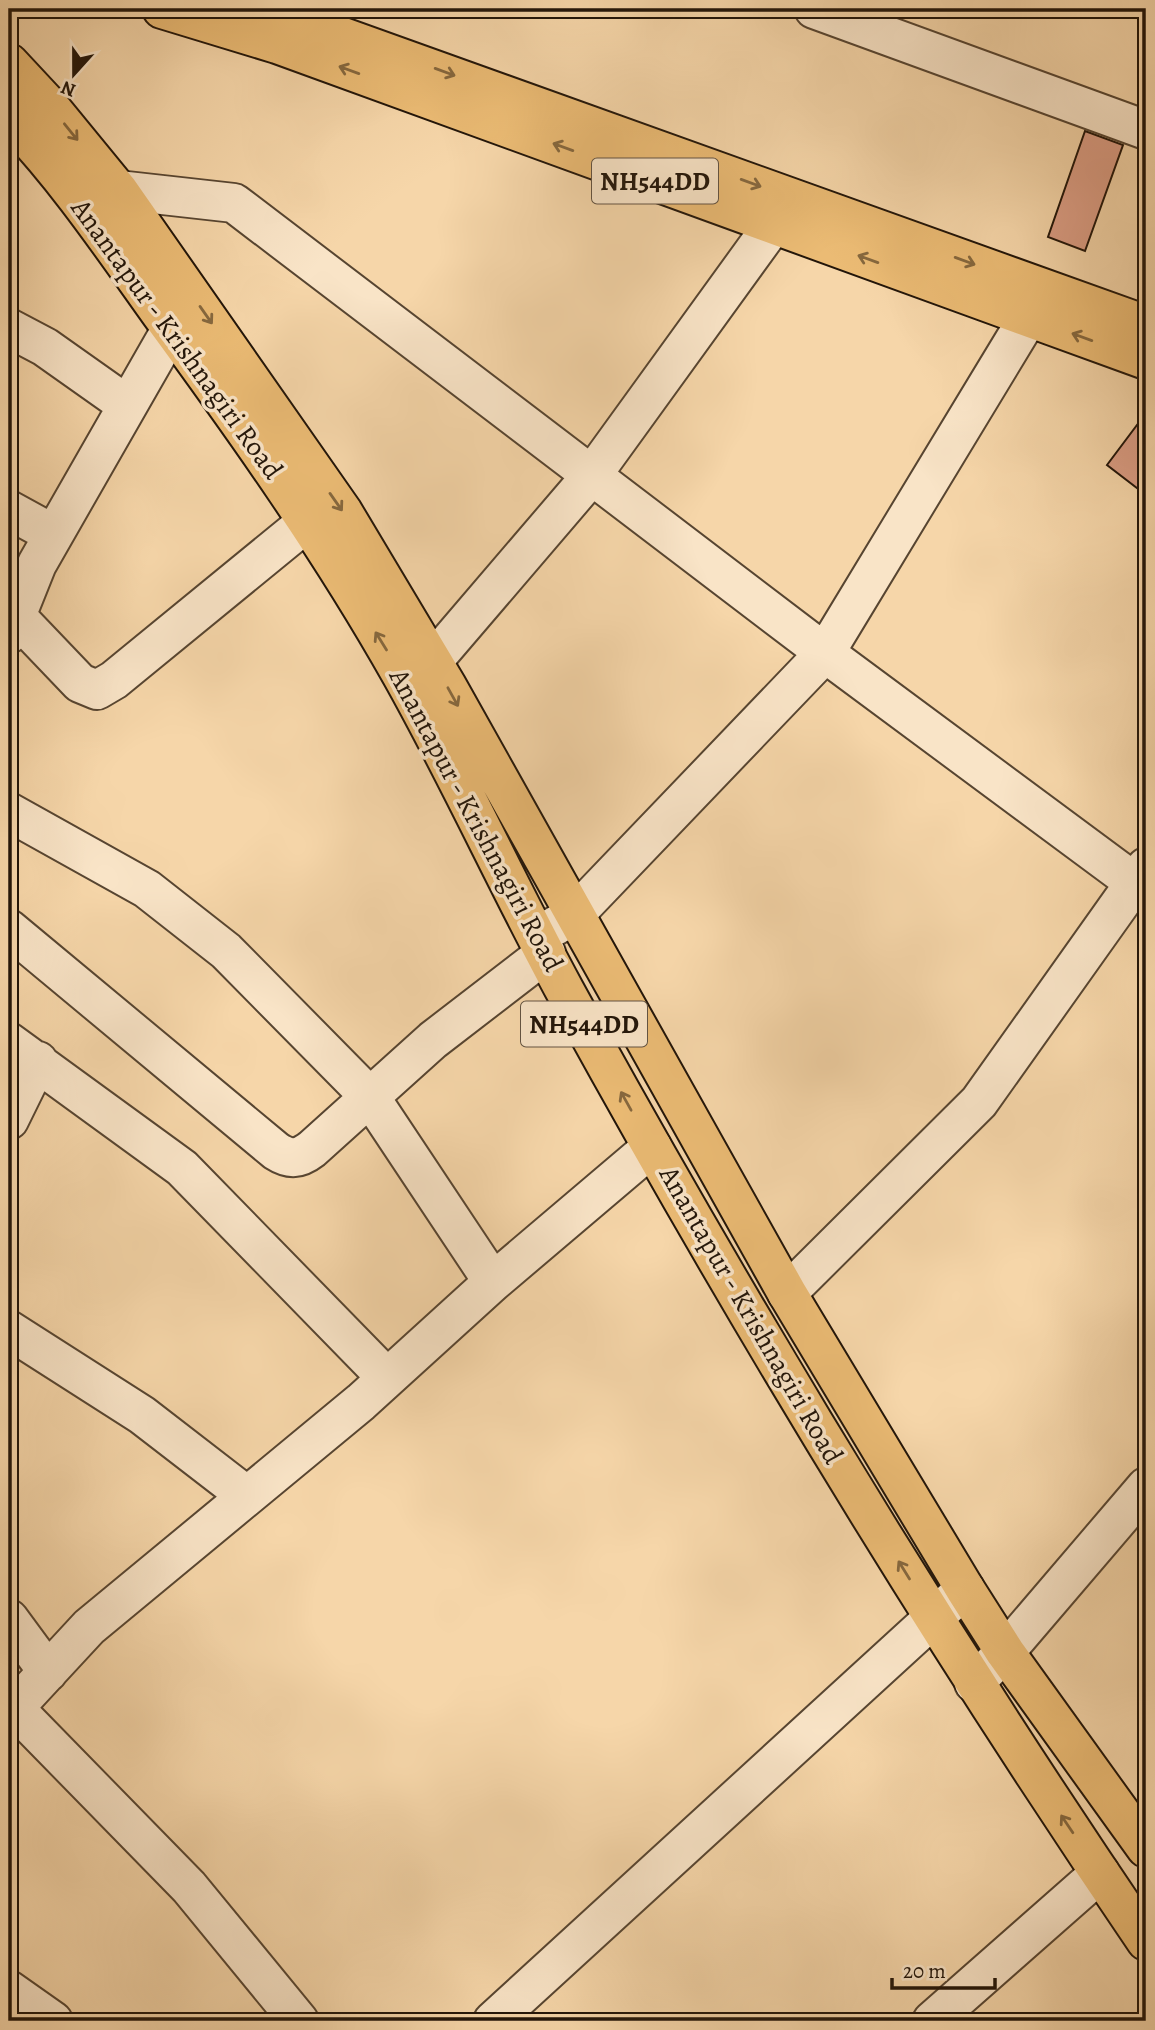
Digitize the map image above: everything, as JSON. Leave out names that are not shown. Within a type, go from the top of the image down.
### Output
[{"type":"highway","name":"NH544DD","points":[[162,9],[277,44],[1146,360]]},
{"type":"highway","name":"NH544DD","points":[[283,11],[1146,325]]},
{"type":"highway","name":"Anantapur - Krishnagiri Road","points":[[9,63],[50,107],[118,190],[343,512],[432,662],[788,1293],[965,1589],[1005,1652],[1146,1848]]},
{"type":"highway","name":"Anantapur - Krishnagiri Road","points":[[9,118],[34,144],[172,328],[279,477],[401,673],[541,945],[774,1361],[974,1683],[1146,1941]]},
{"type":"street","points":[[814,9],[1146,130]]},
{"type":"street","points":[[118,190],[234,203],[825,653],[1143,880],[979,1102],[788,1293]]},
{"type":"street","points":[[432,662],[592,475],[773,225]]},
{"type":"street","points":[[9,929],[283,1156],[303,1156],[573,916],[825,653],[1028,318]]},
{"type":"street","points":[[9,328],[45,347],[127,405]]},
{"type":"street","points":[[172,328],[53,534],[37,564],[12,625],[80,683],[97,690],[114,680],[307,522]]},
{"type":"street","points":[[9,510],[53,534]]},
{"type":"street","points":[[9,812],[147,889],[226,951],[370,1097],[493,1282]]},
{"type":"street","points":[[9,1120],[24,1052],[182,1168],[387,1378]]},
{"type":"street","points":[[299,2021],[189,1887],[11,1713],[89,1628],[387,1378],[493,1282],[652,1147]]},
{"type":"street","points":[[9,1330],[142,1415],[247,1496]]},
{"type":"street","points":[[974,1683],[1005,1652],[1146,1487]]},
{"type":"street","points":[[493,2021],[965,1589]]},
{"type":"street","points":[[9,1619],[48,1672]]},
{"type":"street","points":[[932,2021],[1100,1873]]},
{"type":"street","points":[[9,1990],[53,2021]]},
{"type":"building","points":[[1085,131],[1123,145],[1085,251],[1048,237]]},
{"type":"building","points":[[1146,413],[1146,495],[1107,465]]}]
